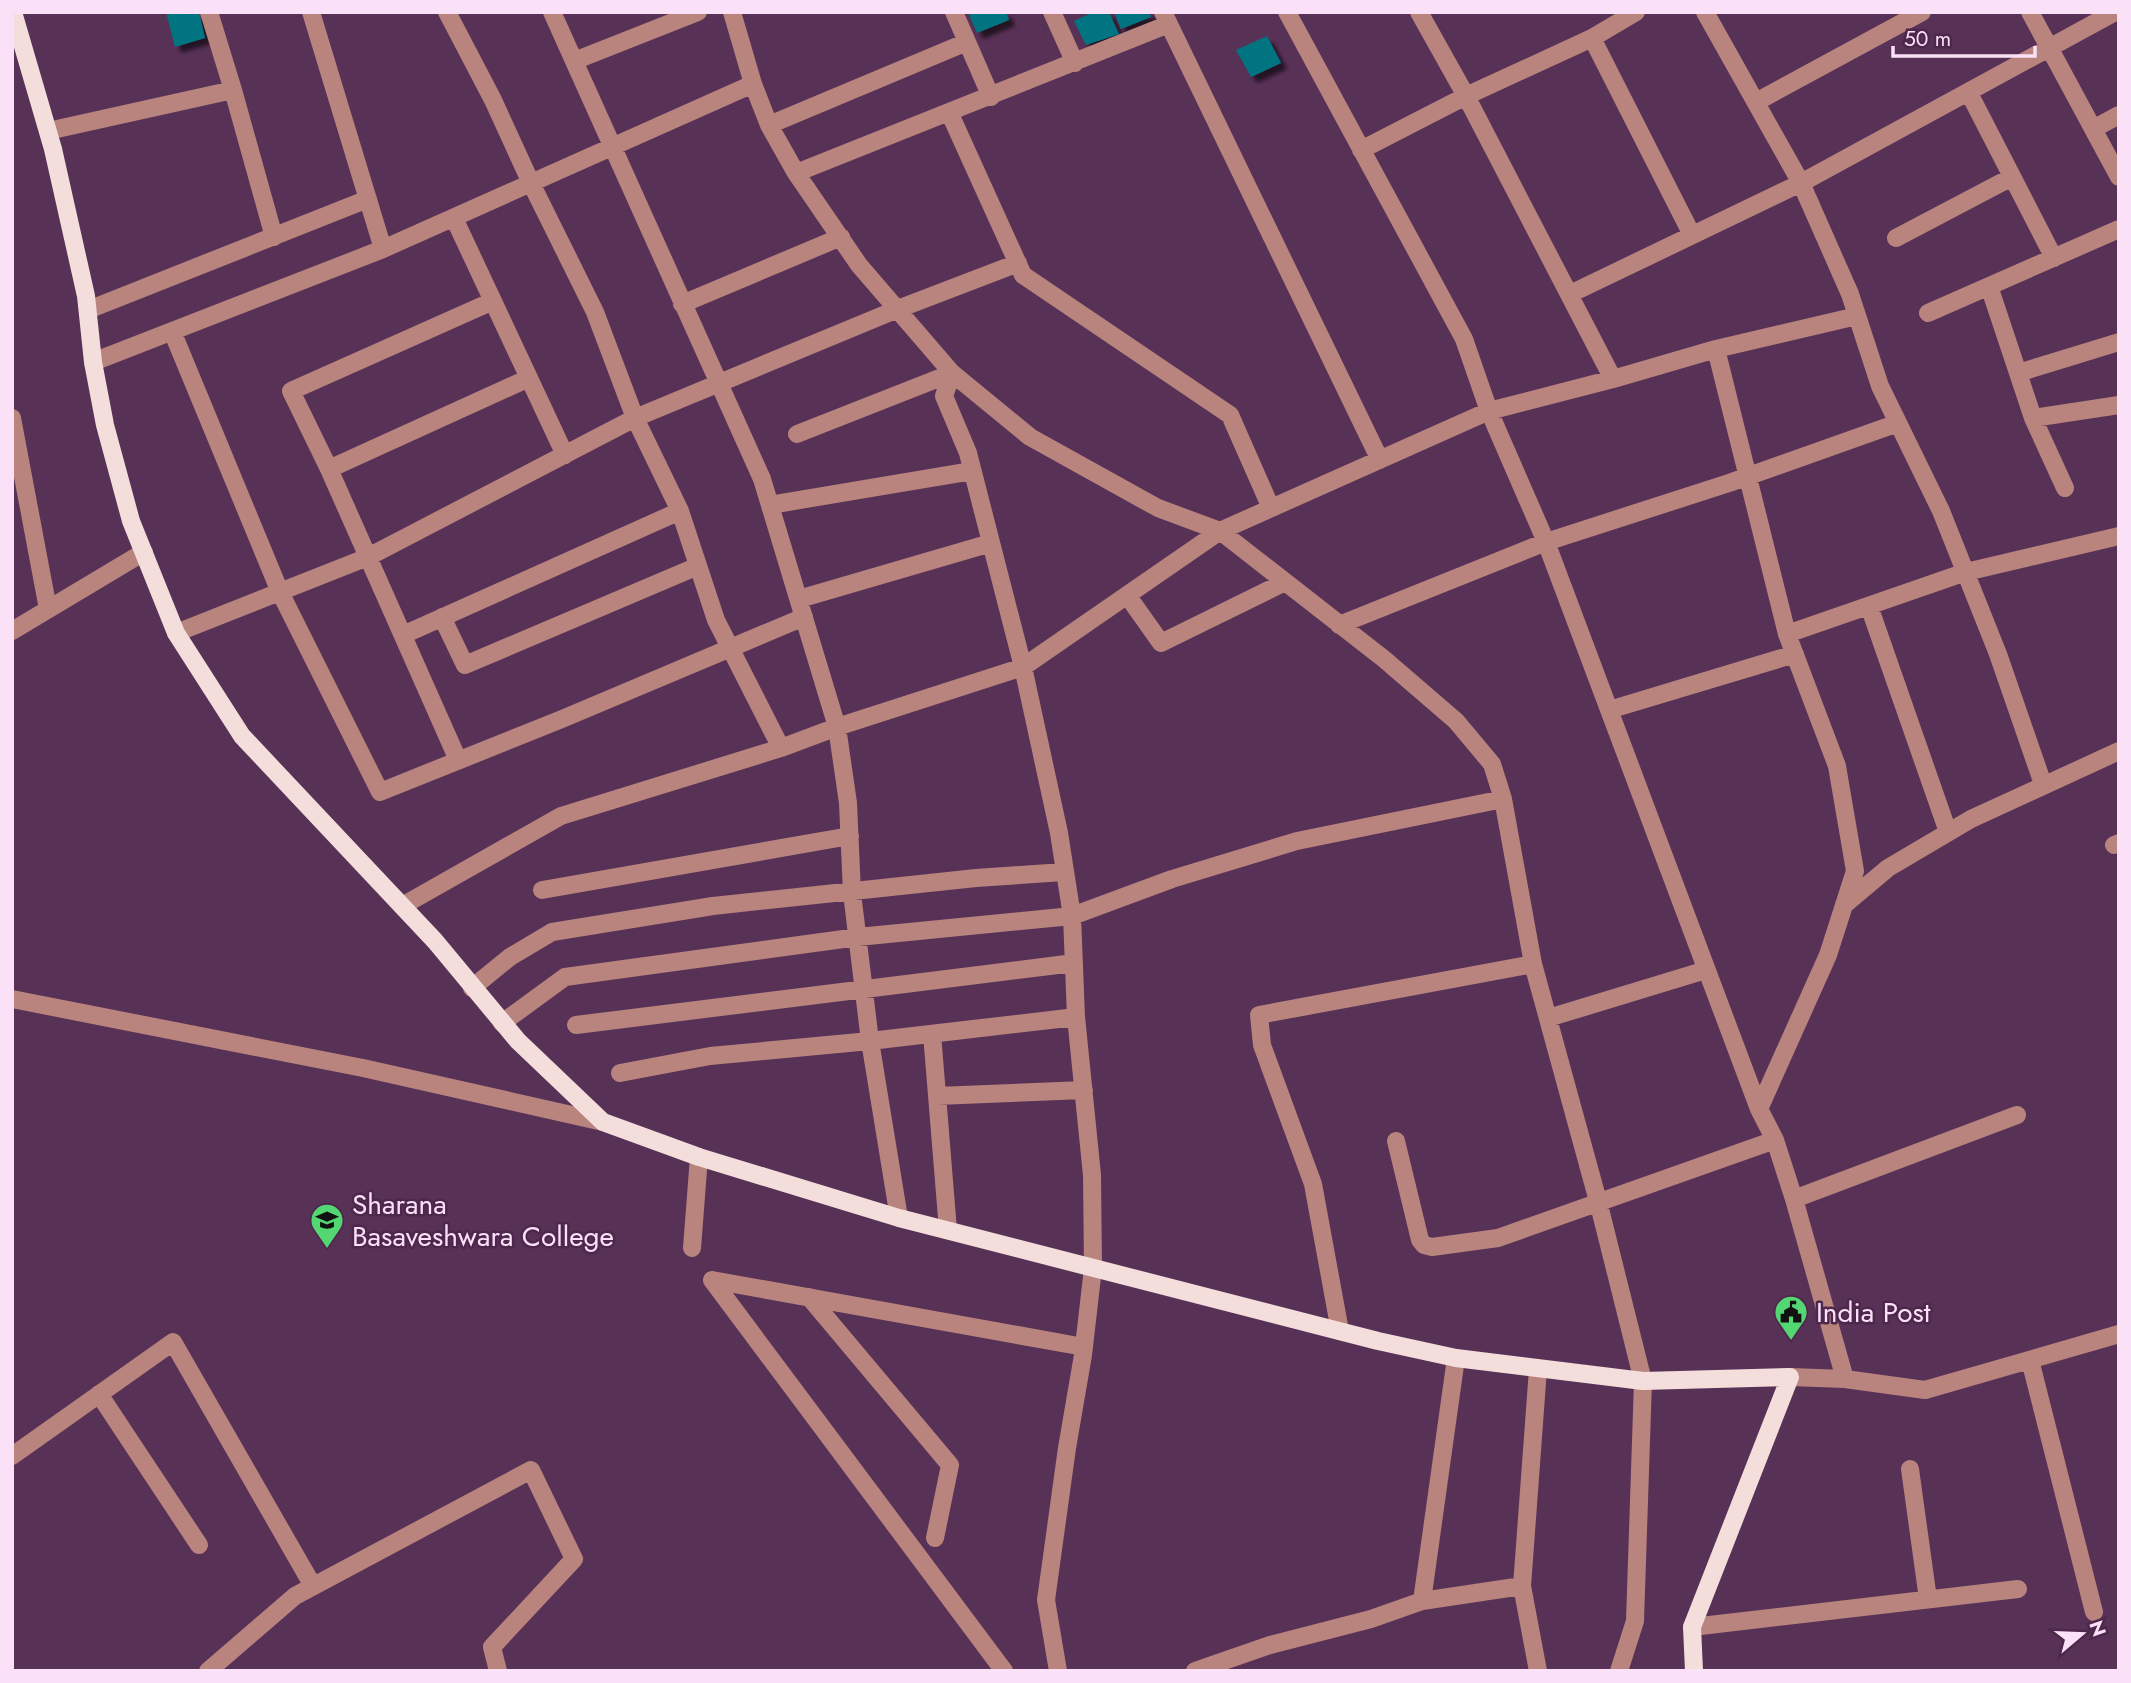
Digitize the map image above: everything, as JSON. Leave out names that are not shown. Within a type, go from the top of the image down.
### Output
[{"type":"main road","points":[[13,12],[48,131],[88,310],[93,362],[105,425],[131,521],[176,633],[242,736],[435,941],[518,1041],[603,1122],[699,1157],[899,1218],[1456,1358],[1643,1381],[1790,1377],[1692,1627],[1694,1671]]},
{"type":"street","points":[[209,12],[274,237]]},
{"type":"street","points":[[310,12],[383,249]]},
{"type":"street","points":[[447,12],[493,100],[595,312],[635,418],[680,511],[716,620],[781,748]]},
{"type":"street","points":[[552,12],[762,479],[838,727],[848,803],[852,893],[870,1041],[899,1218]]},
{"type":"street","points":[[574,61],[698,12]]},
{"type":"street","points":[[732,12],[753,84],[769,125],[796,173],[859,265],[952,373],[1030,437],[1158,508],[1220,531],[1384,659],[1456,721],[1492,764],[1503,799],[1533,964],[1598,1201],[1643,1381],[1635,1621],[1619,1671]]},
{"type":"street","points":[[954,12],[991,97]]},
{"type":"street","points":[[1052,12],[1075,63]]},
{"type":"street","points":[[1286,12],[1464,339],[1489,411],[1546,542],[1759,1109],[1775,1140],[1845,1379]]},
{"type":"street","points":[[1419,12],[1466,96],[1613,379]]},
{"type":"street","points":[[1362,150],[1466,96],[1592,38],[1636,12]]},
{"type":"street","points":[[1706,12],[1801,183],[1850,294],[1880,386],[1941,511],[1966,572],[2043,784]]},
{"type":"street","points":[[1756,102],[1922,12]]},
{"type":"street","points":[[2029,12],[2117,170]]},
{"type":"street","points":[[1570,294],[1801,183],[2115,12]]},
{"type":"street","points":[[796,173],[1075,63],[1166,18],[1380,460]]},
{"type":"street","points":[[1592,38],[1692,235]]},
{"type":"street","points":[[769,125],[967,42]]},
{"type":"street","points":[[93,362],[383,249],[753,84]]},
{"type":"street","points":[[48,131],[233,90]]},
{"type":"street","points":[[1969,93],[2054,258]]},
{"type":"street","points":[[950,114],[1023,275],[1230,415],[1272,508]]},
{"type":"street","points":[[2093,129],[2119,115]]},
{"type":"street","points":[[1896,237],[2012,177]]},
{"type":"street","points":[[88,310],[368,199]]},
{"type":"street","points":[[454,218],[565,455]]},
{"type":"street","points":[[1928,313],[2119,229]]},
{"type":"street","points":[[682,304],[841,237]]},
{"type":"street","points":[[176,633],[368,557],[635,418],[898,309],[1018,263]]},
{"type":"street","points":[[1989,286],[2033,418],[2066,488]]},
{"type":"street","points":[[458,760],[329,469],[291,391],[493,301]]},
{"type":"street","points":[[402,906],[561,816],[781,748],[1023,667],[1220,531],[1489,411],[1716,349],[1857,316]]},
{"type":"street","points":[[172,331],[280,592],[380,792],[804,617]]},
{"type":"street","points":[[2018,373],[2119,342]]},
{"type":"street","points":[[1716,349],[1787,634],[1837,766],[1855,871],[1828,955],[1759,1109]]},
{"type":"street","points":[[797,434],[952,373]]},
{"type":"street","points":[[952,373],[944,396],[968,453],[1023,667],[1059,834],[1072,916],[1076,1017],[1091,1175],[1093,1268],[1084,1347],[1046,1600],[1058,1671]]},
{"type":"street","points":[[329,469],[529,378]]},
{"type":"street","points":[[2033,418],[2119,405]]},
{"type":"street","points":[[12,418],[48,609]]},
{"type":"street","points":[[1339,625],[1546,542],[1749,476],[1898,423]]},
{"type":"street","points":[[769,505],[972,471]]},
{"type":"street","points":[[403,635],[680,511]]},
{"type":"street","points":[[1787,634],[1966,572],[2119,536]]},
{"type":"street","points":[[799,600],[991,543]]},
{"type":"street","points":[[12,631],[144,552]]},
{"type":"street","points":[[442,617],[465,665],[698,566]]},
{"type":"street","points":[[1127,595],[1161,643],[1285,582]]},
{"type":"street","points":[[1868,606],[1948,832]]},
{"type":"street","points":[[1609,710],[1795,654]]},
{"type":"street","points":[[1844,905],[1888,868],[1971,819],[2119,751]]},
{"type":"street","points":[[502,1023],[565,977],[858,937],[1072,916],[1172,879],[1297,841],[1503,799]]},
{"type":"street","points":[[542,890],[850,836]]},
{"type":"street","points":[[472,988],[510,957],[552,932],[713,906],[976,878],[1064,872]]},
{"type":"street","points":[[576,1025],[1074,962]]},
{"type":"street","points":[[1340,1331],[1313,1184],[1262,1045],[1259,1015],[1533,964]]},
{"type":"street","points":[[1548,1018],[1706,970]]},
{"type":"street","points":[[13,1001],[363,1068],[603,1122]]},
{"type":"street","points":[[620,1073],[710,1056],[1076,1017]]},
{"type":"street","points":[[932,1034],[948,1230]]},
{"type":"street","points":[[937,1096],[1084,1090]]},
{"type":"street","points":[[1794,1199],[2017,1115]]},
{"type":"street","points":[[1396,1141],[1420,1240],[1424,1245],[1432,1247],[1498,1238],[1775,1140]]},
{"type":"street","points":[[692,1248],[699,1157]]},
{"type":"street","points":[[1004,1671],[712,1280],[1084,1347]]},
{"type":"street","points":[[809,1297],[950,1465],[935,1538]]},
{"type":"street","points":[[1790,1377],[1845,1379],[1925,1390],[2119,1334]]},
{"type":"street","points":[[12,1456],[173,1342],[313,1586]]},
{"type":"street","points":[[1422,1601],[1456,1358]]},
{"type":"street","points":[[2030,1360],[2094,1612]]},
{"type":"street","points":[[1538,1369],[1522,1586],[1538,1671]]},
{"type":"street","points":[[99,1394],[199,1545]]},
{"type":"street","points":[[1910,1469],[1928,1599]]},
{"type":"street","points":[[208,1671],[295,1596],[531,1470],[574,1559],[492,1647],[498,1671]]},
{"type":"street","points":[[1195,1671],[1270,1646],[1371,1619],[1422,1601],[1522,1586]]},
{"type":"street","points":[[1692,1627],[2018,1589]]},
{"type":"building","points":[[166,12],[190,12],[191,15],[199,12],[205,38],[175,47]]},
{"type":"building","points":[[968,12],[1006,12],[1009,20],[977,33]]},
{"type":"building","points":[[1094,12],[1109,12],[1119,34],[1086,45],[1074,21]]},
{"type":"building","points":[[1114,12],[1149,12],[1151,17],[1121,29]]},
{"type":"building","points":[[1267,36],[1281,63],[1251,77],[1236,50]]},
{"type":"place","name":"Sharana Basaveshwara College","points":[[327,1250]]},
{"type":"place","name":"India Post","points":[[1791,1342]]}]
